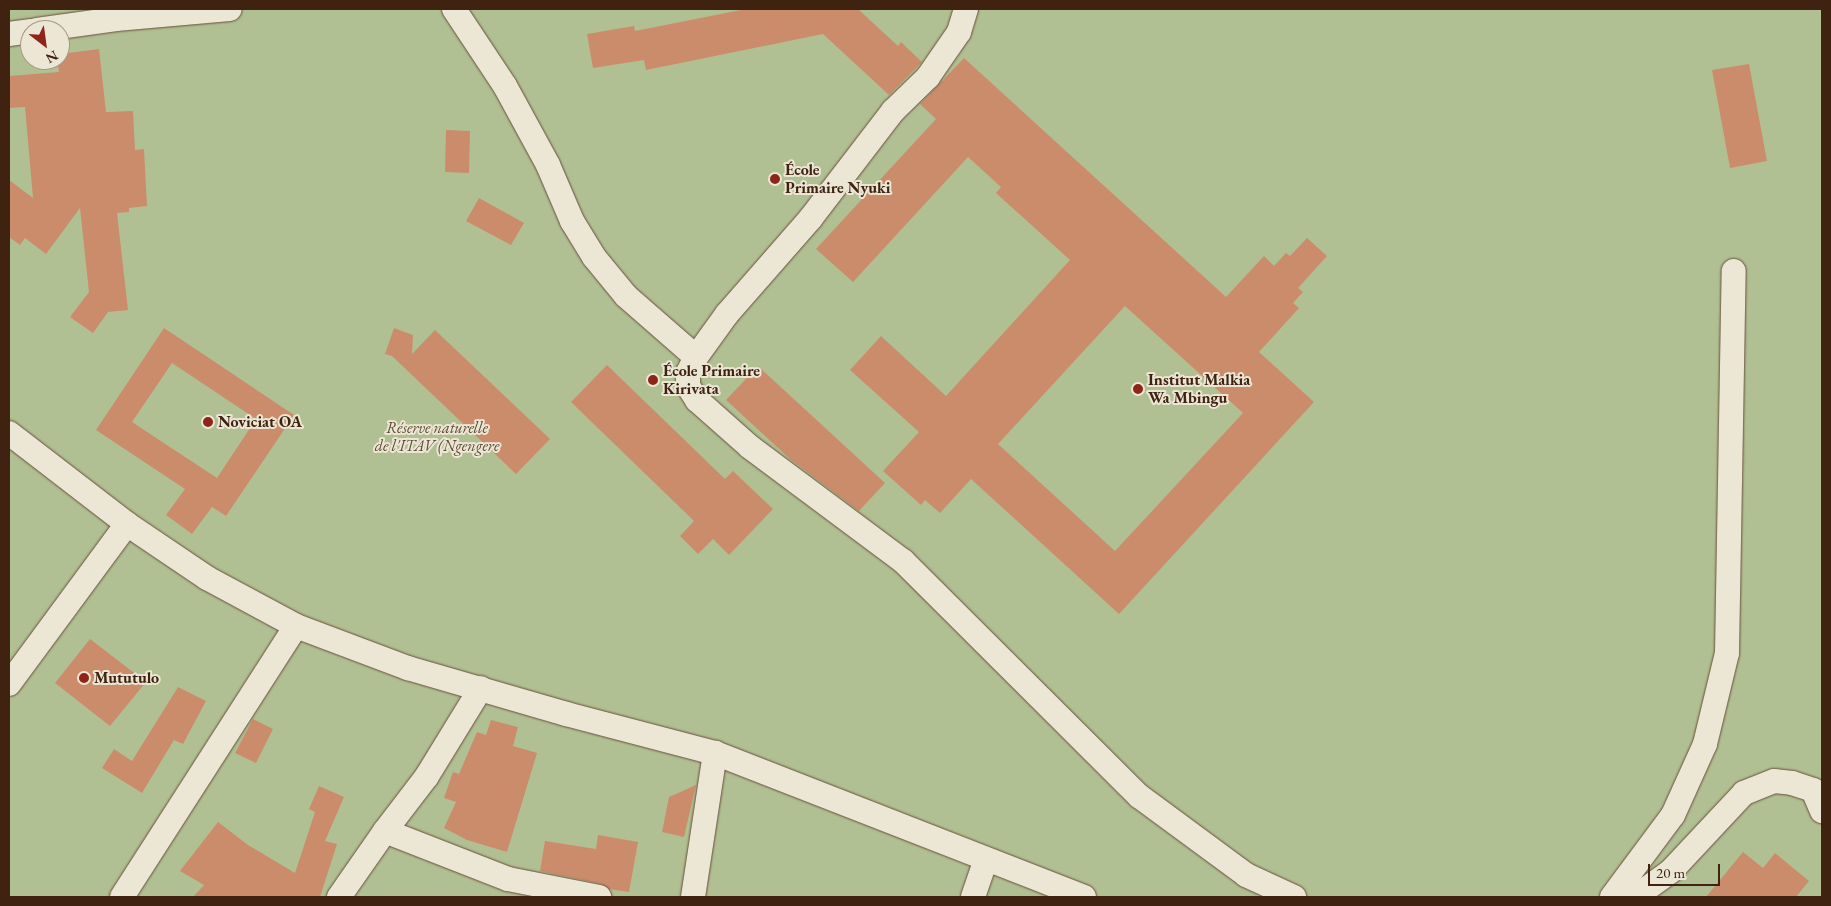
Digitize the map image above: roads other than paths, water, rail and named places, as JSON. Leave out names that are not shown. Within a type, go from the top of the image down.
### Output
[{"type":"street","points":[[70,25],[116,19],[230,9]]},
{"type":"street","points":[[454,9],[505,86],[548,165],[572,221],[594,257],[626,296],[696,357]]},
{"type":"street","points":[[966,9],[959,32],[928,76],[894,111],[811,218],[727,314],[696,357],[688,372],[688,386],[697,400],[750,447],[903,561],[1139,796],[1246,875],[1294,897]]},
{"type":"street","points":[[1612,897],[1673,815],[1705,744],[1727,653],[1734,271]]},
{"type":"street","points":[[9,433],[127,524],[207,578],[296,626],[408,668],[566,714],[715,753],[1084,897]]},
{"type":"street","points":[[9,684],[127,524]]},
{"type":"street","points":[[122,897],[296,626]]},
{"type":"street","points":[[339,897],[385,831],[427,776],[481,688]]},
{"type":"street","points":[[693,897],[715,753]]},
{"type":"street","points":[[1635,897],[1672,871],[1744,793],[1774,781],[1792,782],[1813,790],[1822,811]]},
{"type":"street","points":[[385,831],[506,888],[599,897]]},
{"type":"street","points":[[973,897],[986,859]]},
{"type":"place","name":"École Primaire Nyuki","points":[[775,179]]},
{"type":"place","name":"École Primaire Kirivata","points":[[653,380]]},
{"type":"place","name":"Institut Malkia Wa Mbingu","points":[[1138,389]]},
{"type":"place","name":"Noviciat OA","points":[[208,422]]},
{"type":"place","name":"Mututulo","points":[[84,678]]},
{"type":"park label","name":"Réserve naturelle de l'ITAV (Ngengere","points":[[437,437]]}]
